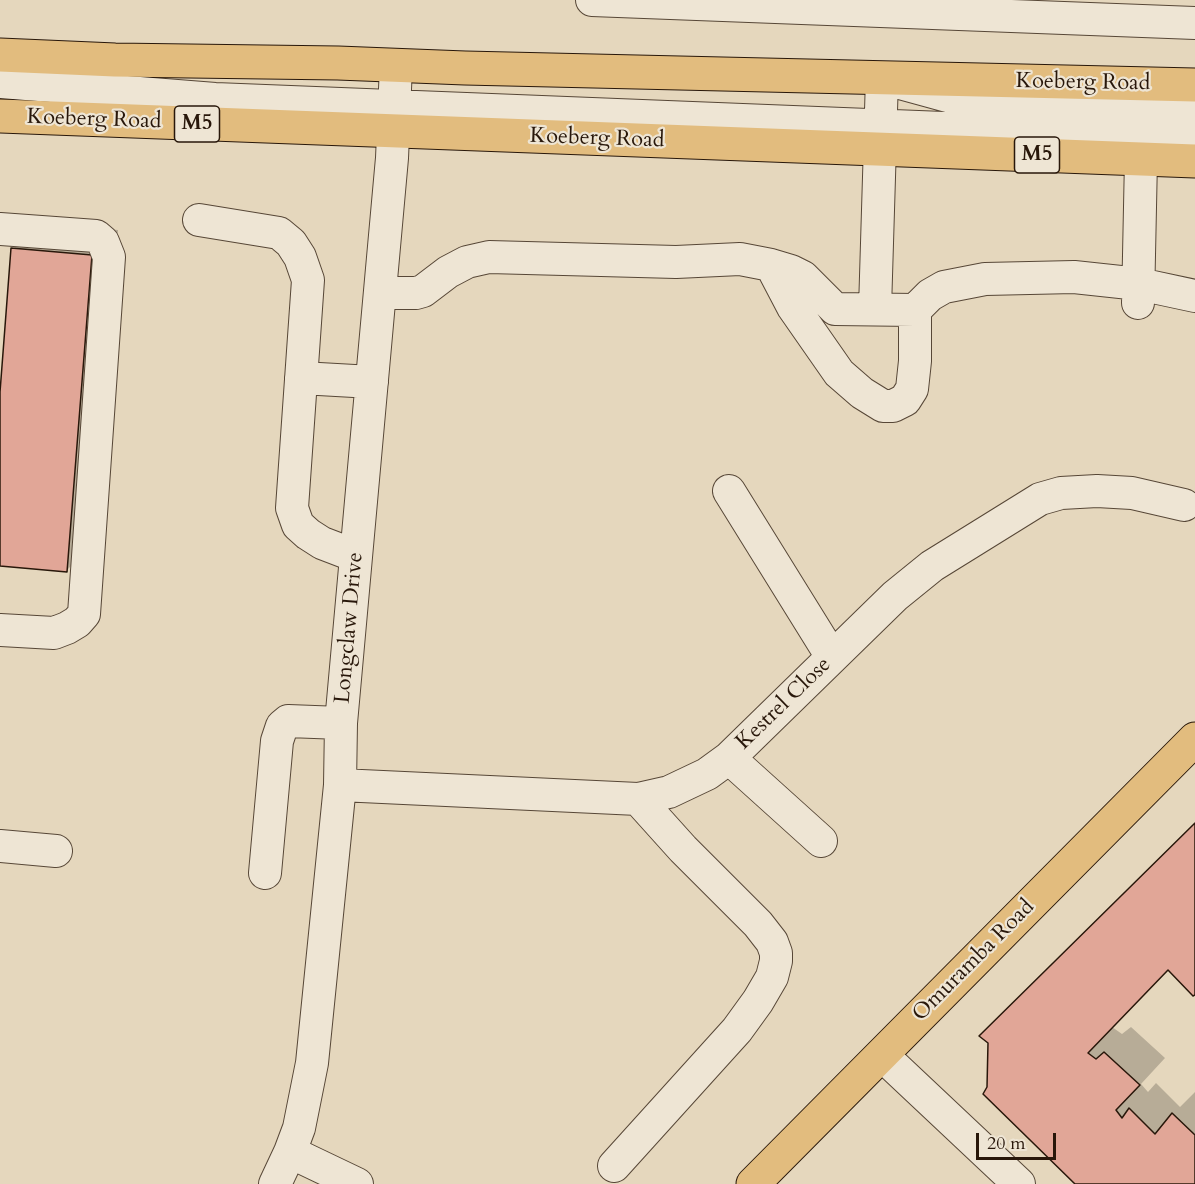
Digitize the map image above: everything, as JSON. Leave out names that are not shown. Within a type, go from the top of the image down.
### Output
[{"type":"main road","name":"Koeberg Road","points":[[0,56],[1195,85]]},
{"type":"main road","name":"Koeberg Road","points":[[0,116],[394,119],[880,137],[1141,159],[1195,161]]},
{"type":"main road","name":"Omuramba Road","points":[[753,1184],[1195,739]]},
{"type":"street","points":[[592,0],[983,7],[1195,23]]},
{"type":"street","name":"Longclaw Drive","points":[[275,1184],[298,1128],[312,1063],[340,785],[341,723],[380,293],[396,66]]},
{"type":"street","points":[[874,309],[882,78],[977,104],[1195,110]]},
{"type":"street","points":[[0,82],[215,99],[394,119]]},
{"type":"street","points":[[880,137],[1195,138]]},
{"type":"street","points":[[1138,293],[1141,159]]},
{"type":"street","points":[[199,220],[279,233],[291,243],[300,257],[308,280],[292,508],[298,525],[308,534],[322,543],[356,556]]},
{"type":"street","points":[[0,229],[96,236],[104,242],[109,257],[84,614],[77,622],[54,633],[0,630]]},
{"type":"street","points":[[380,293],[423,291],[457,267],[489,257],[676,262],[740,260],[771,265],[803,277],[835,309],[915,310]]},
{"type":"street","points":[[771,265],[793,307],[838,373],[862,393],[883,406],[893,406],[905,400],[912,389],[915,361],[915,310],[930,295],[945,287],[985,279],[1074,277],[1138,293],[1195,296]]},
{"type":"street","points":[[812,334],[835,309]]},
{"type":"street","points":[[301,378],[372,382]]},
{"type":"street","name":"Kestrel Close","points":[[340,785],[638,799],[669,792],[707,774],[729,758],[895,596],[932,566],[1040,499],[1061,493],[1097,490],[1132,493],[1184,505]]},
{"type":"street","points":[[729,491],[832,657]]},
{"type":"street","points":[[265,873],[277,741],[282,726],[288,721],[341,723]]},
{"type":"street","points":[[729,758],[821,841]]},
{"type":"street","points":[[614,1166],[737,1030],[772,976],[776,961],[776,952],[772,942],[758,924],[683,849],[638,799]]},
{"type":"street","points":[[0,846],[56,852]]},
{"type":"street","points":[[882,1055],[1019,1184]]},
{"type":"street","points":[[290,1152],[357,1184]]},
{"type":"building","points":[[11,248],[92,255],[67,572],[0,566],[0,392]]},
{"type":"building","points":[[1195,823],[1195,995],[1193,996],[1168,970],[1088,1053],[1096,1059],[1104,1052],[1140,1085],[1116,1110],[1122,1118],[1129,1108],[1155,1134],[1172,1113],[1195,1135],[1195,1184],[1075,1184],[983,1094],[987,1087],[988,1043],[979,1036]]}]
